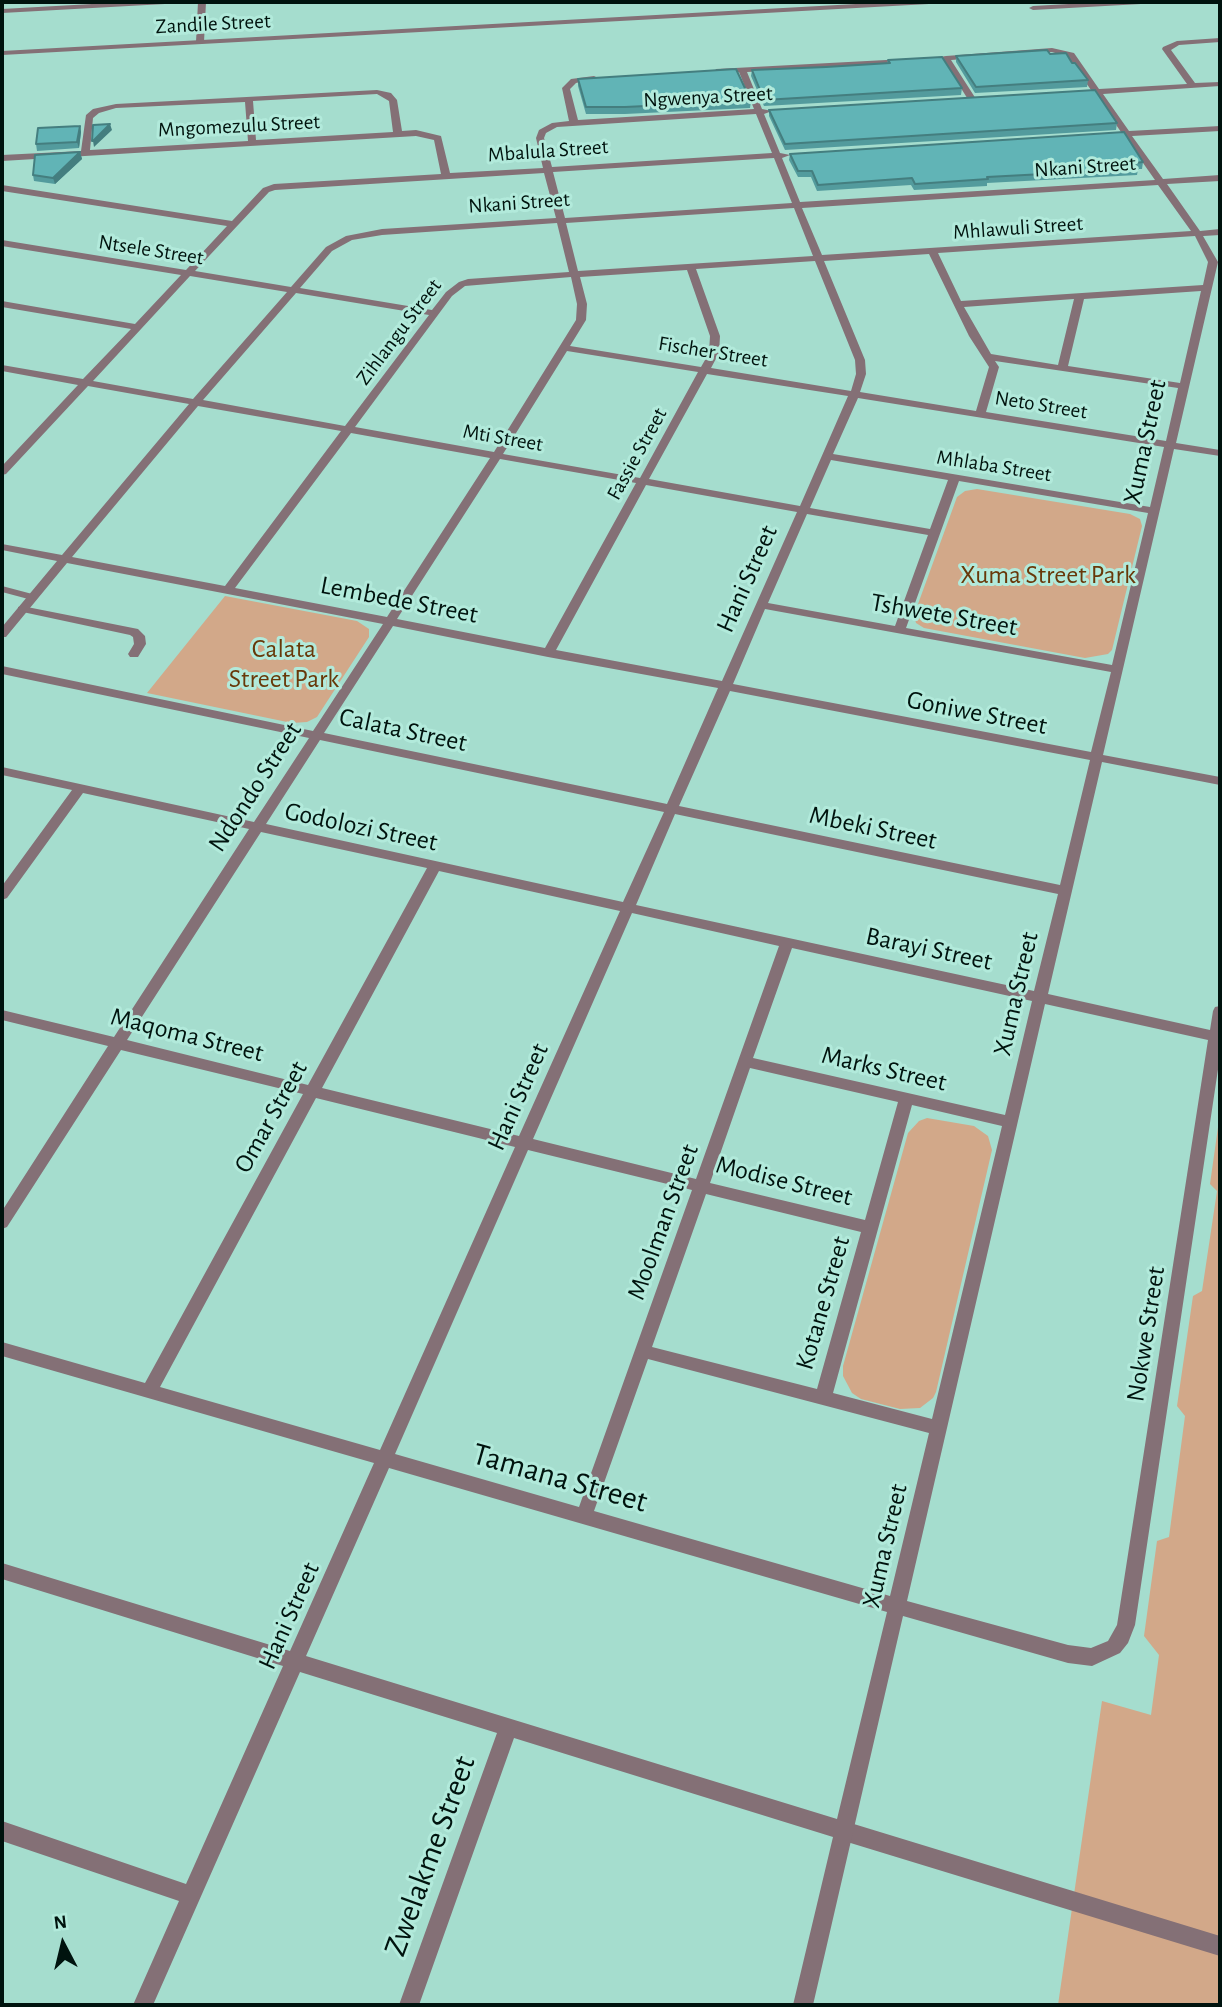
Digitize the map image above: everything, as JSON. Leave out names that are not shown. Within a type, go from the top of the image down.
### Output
[{"type":"street","points":[[2,10],[165,2]]},
{"type":"street","points":[[200,42],[202,2]]},
{"type":"street","name":"Zandile Street","points":[[2,53],[929,2]]},
{"type":"street","points":[[1034,8],[1066,4],[1141,2]]},
{"type":"street","points":[[1193,86],[1166,48],[1177,43],[1220,40]]},
{"type":"street","name":"Xuma Street","points":[[803,2005],[1213,262],[1197,233],[1073,57],[1062,51],[947,58]]},
{"type":"street","points":[[715,71],[947,58],[972,99]]},
{"type":"street","name":"Hani Street","points":[[143,2005],[726,687],[861,374],[860,360],[742,70]]},
{"type":"street","points":[[574,123],[566,90],[568,86],[580,80],[606,78]]},
{"type":"street","points":[[1083,92],[1220,84]]},
{"type":"street","points":[[85,153],[89,117],[101,109],[116,106],[382,93],[393,100],[398,134]]},
{"type":"street","points":[[249,98],[252,142]]},
{"type":"street","points":[[959,100],[986,98]]},
{"type":"street","name":"Ngwenya Street","points":[[562,220],[540,138],[541,132],[555,125],[574,123],[772,111]]},
{"type":"street","points":[[1114,135],[1220,128]]},
{"type":"street","name":"Mngomezulu Street","points":[[2,158],[426,133],[438,138],[446,176]]},
{"type":"street","name":"Mbalula Street","points":[[2,472],[257,196],[274,187],[790,155]]},
{"type":"street","name":"Nkani Street","points":[[2,634],[63,558],[329,249],[349,238],[382,232],[1220,178]]},
{"type":"street","points":[[2,188],[232,224]]},
{"type":"street","name":"Ndondo Street","points":[[2,1223],[496,457],[581,320],[583,313],[576,275],[562,220]]},
{"type":"street","name":"Mhlawuli Street","points":[[819,258],[1220,232]]},
{"type":"street","name":"Ntsele Street","points":[[2,243],[435,313]]},
{"type":"street","points":[[932,251],[974,336],[994,367],[980,415]]},
{"type":"street","name":"Zihlangu Street","points":[[228,590],[455,287],[471,281],[819,258]]},
{"type":"street","name":"Fassie Street","points":[[548,653],[714,352],[715,336],[691,267]]},
{"type":"street","points":[[960,304],[1207,288]]},
{"type":"street","points":[[1063,366],[1080,296]]},
{"type":"street","points":[[2,304],[136,327]]},
{"type":"street","name":"Fischer Street","points":[[565,348],[855,393]]},
{"type":"street","points":[[988,357],[1063,366],[1182,386]]},
{"type":"street","name":"Mti Street","points":[[2,368],[935,533]]},
{"type":"street","name":"Neto Street","points":[[855,393],[1220,453]]},
{"type":"street","name":"Mhlaba Street","points":[[827,456],[1155,511]]},
{"type":"street","points":[[900,631],[954,479]]},
{"type":"street","points":[[2,547],[63,558]]},
{"type":"street","name":"Lembede Street","points":[[63,558],[726,687]]},
{"type":"street","points":[[2,589],[32,597]]},
{"type":"street","name":"Tshwete Street","points":[[762,605],[1118,670]]},
{"type":"street","points":[[22,609],[134,632],[139,636],[140,644],[134,654]]},
{"type":"street","name":"Calata Street","points":[[2,670],[671,809]]},
{"type":"street","name":"Goniwe Street","points":[[726,687],[1220,782]]},
{"type":"street","name":"Godolozi Street","points":[[2,771],[628,908]]},
{"type":"street","points":[[2,895],[80,788]]},
{"type":"street","name":"Mbeki Street","points":[[671,809],[1066,891]]},
{"type":"street","name":"Omar Street","points":[[149,1391],[435,866]]},
{"type":"street","name":"Barayi Street","points":[[628,908],[1218,1036]]},
{"type":"street","name":"Moolman Street","points":[[584,1516],[787,943]]},
{"type":"street","name":"Nokwe Street","points":[[1103,1654],[1114,1647],[1122,1637],[1126,1625],[1220,1012]]},
{"type":"street","name":"Maqoma Street","points":[[2,1015],[524,1143]]},
{"type":"street","name":"Marks Street","points":[[745,1062],[1012,1122]]},
{"type":"street","name":"Kotane Street","points":[[823,1398],[906,1100]]},
{"type":"street","name":"Modise Street","points":[[524,1143],[870,1228]]},
{"type":"street","name":"Tamana Street","points":[[2,1349],[1068,1654],[1092,1657],[1103,1654]]},
{"type":"street","points":[[643,1351],[938,1428]]},
{"type":"street","points":[[2,1571],[1220,1946]]},
{"type":"street","name":"Zwelakme Street","points":[[409,2005],[508,1728]]},
{"type":"street","points":[[2,1831],[192,1896]]},
{"type":"green space","name":"Xuma Street Park","points":[[977,489],[1130,514],[1140,519],[1142,526],[1112,650],[1108,654],[1085,658],[924,628],[916,623],[914,615],[957,497],[965,491]]},
{"type":"green space","name":"Calata Street Park","points":[[225,596],[357,621],[369,629],[369,637],[317,717],[307,722],[292,723],[147,693]]},
{"type":"green space","points":[[1220,1113],[1220,2005],[1058,2005],[1102,1701],[1151,1715],[1159,1655],[1144,1636],[1157,1541],[1169,1537],[1185,1416],[1177,1406],[1193,1296],[1202,1291],[1217,1191],[1210,1184]]},
{"type":"green space","points":[[927,1118],[974,1126],[988,1136],[992,1150],[936,1392],[933,1398],[920,1408],[900,1409],[861,1399],[852,1393],[843,1376],[843,1366],[908,1133],[919,1121]]},
{"type":"building","points":[[1047,50],[1050,54],[1066,53],[1088,80],[976,87],[956,56]]},
{"type":"building","points":[[942,57],[962,88],[764,100],[752,70],[890,63],[888,60]]},
{"type":"building","points":[[736,69],[751,101],[586,107],[578,79]]},
{"type":"building","points":[[1095,90],[1117,123],[785,144],[769,110]]},
{"type":"building","points":[[110,124],[93,141],[92,141],[93,125]]},
{"type":"building","points":[[80,126],[77,142],[36,144],[38,128]]},
{"type":"building","points":[[1124,132],[1143,162],[1135,163],[1138,169],[987,177],[988,179],[915,184],[912,178],[818,185],[812,171],[798,171],[790,154]]},
{"type":"building","points":[[80,152],[53,178],[33,175],[35,155]]}]
